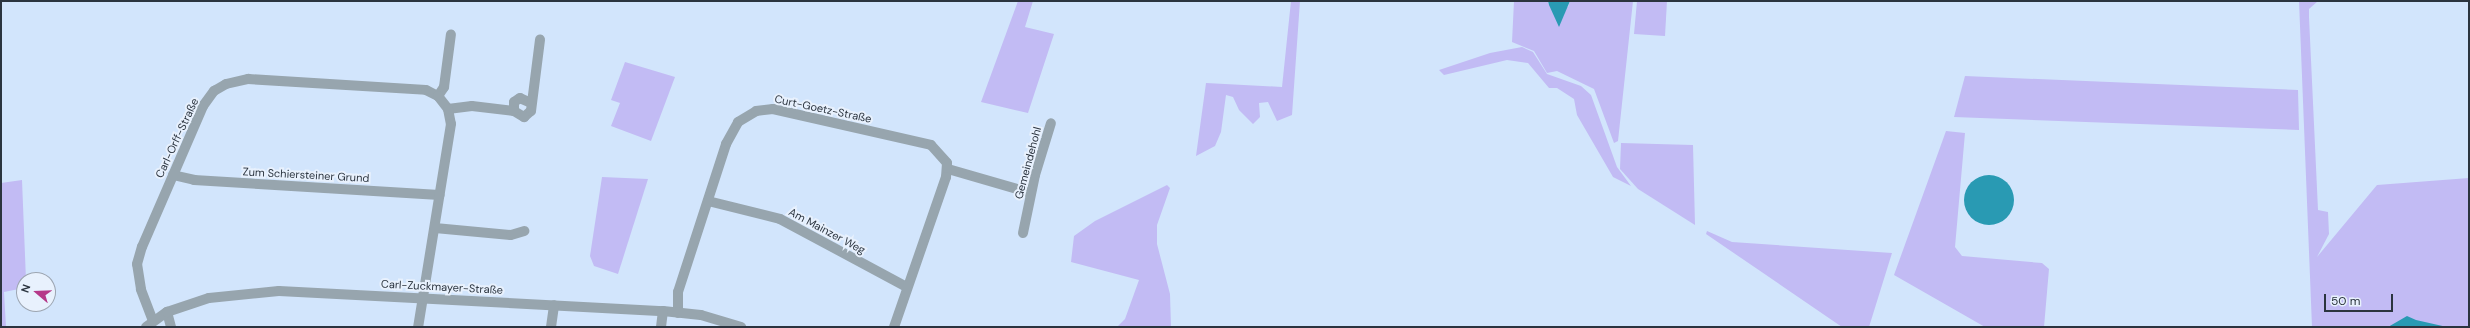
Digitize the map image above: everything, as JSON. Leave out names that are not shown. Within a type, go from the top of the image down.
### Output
[{"type":"street","points":[[418,327],[424,298],[451,124],[448,109],[438,96],[444,87],[451,34]]},
{"type":"street","points":[[448,109],[472,106],[514,111],[520,116],[528,115],[532,103],[540,40]]},
{"type":"street","name":"Carl-Orff-Straße","points":[[150,324],[141,289],[137,264],[172,175],[203,106],[214,91],[226,84],[248,79],[426,90],[438,96]]},
{"type":"street","name":"Curt-Goetz-Straße","points":[[678,313],[678,292],[726,144],[738,122],[756,111],[773,109],[931,145],[948,169]]},
{"type":"street","name":"Gemeindehohl","points":[[1023,233],[1031,193],[1051,123]]},
{"type":"street","points":[[894,327],[948,169],[1031,193]]},
{"type":"street","name":"Zum Schiersteiner Grund","points":[[172,175],[194,180],[440,195]]},
{"type":"street","name":"Am Mainzer Weg","points":[[708,201],[780,219],[908,287]]},
{"type":"street","points":[[435,228],[511,235],[524,231]]},
{"type":"street","name":"Carl-Zuckmayer-Straße","points":[[150,324],[167,312],[209,298],[279,291],[663,311],[701,315],[741,327]]},
{"type":"street","points":[[551,327],[554,305]]},
{"type":"street","points":[[661,327],[663,311]]},
{"type":"street","points":[[167,312],[171,327]]},
{"type":"shaded area","points":[[1018,1],[1033,1],[1025,27],[1054,34],[1028,113],[981,102]]},
{"type":"shaded area","points":[[1291,1],[1300,1],[1292,115],[1277,121],[1268,102],[1259,103],[1260,117],[1253,124],[1239,110],[1233,97],[1226,95],[1221,132],[1215,146],[1196,156],[1206,83],[1282,87]]},
{"type":"shaded area","points":[[1514,1],[1548,1],[1549,5],[1568,7],[1570,1],[1633,1],[1618,141],[1614,143],[1594,89],[1557,71],[1547,73],[1534,51],[1512,42]]},
{"type":"shaded area","points":[[1637,1],[1667,1],[1665,36],[1634,34]]},
{"type":"shaded area","points":[[2299,1],[2318,1],[2309,9],[2309,17],[2318,210],[2328,212],[2329,234],[2317,257],[2377,185],[2469,178],[2469,327],[2312,327]]},
{"type":"shaded area","points":[[1522,47],[1533,52],[1547,74],[1581,86],[1591,95],[1617,167],[1631,186],[1613,177],[1577,115],[1574,99],[1557,88],[1549,88],[1528,63],[1507,60],[1444,75],[1439,70],[1490,53]]},
{"type":"shaded area","points":[[625,62],[675,77],[651,141],[611,126],[620,103],[611,100]]},
{"type":"shaded area","points":[[1965,76],[2298,90],[2299,130],[1954,117]]},
{"type":"shaded area","points":[[1946,131],[1965,133],[1955,247],[1962,256],[2042,263],[2049,269],[2044,327],[1985,327],[1894,275]]},
{"type":"shaded area","points":[[1621,143],[1693,145],[1695,225],[1638,189],[1620,169]]},
{"type":"shaded area","points":[[602,177],[648,179],[618,274],[594,266],[590,256]]},
{"type":"shaded area","points":[[22,180],[26,272],[16,272],[16,290],[4,292],[6,327],[1,327],[1,183]]},
{"type":"shaded area","points":[[1167,185],[1170,188],[1157,225],[1157,244],[1170,294],[1171,327],[1117,327],[1125,319],[1139,280],[1071,262],[1074,236],[1095,221]]},
{"type":"shaded area","points":[[1707,231],[1732,242],[1892,253],[1869,327],[1842,327],[1706,234]]},
{"type":"water","points":[[1548,1],[1570,1],[1559,27],[1549,5]]},
{"type":"water","points":[[1989,175],[2003,179],[2010,186],[2014,200],[2010,214],[2003,221],[1989,225],[1975,221],[1968,214],[1964,200],[1968,186],[1975,179]]},
{"type":"water","points":[[2407,316],[2416,320],[2447,327],[2388,327]]}]
